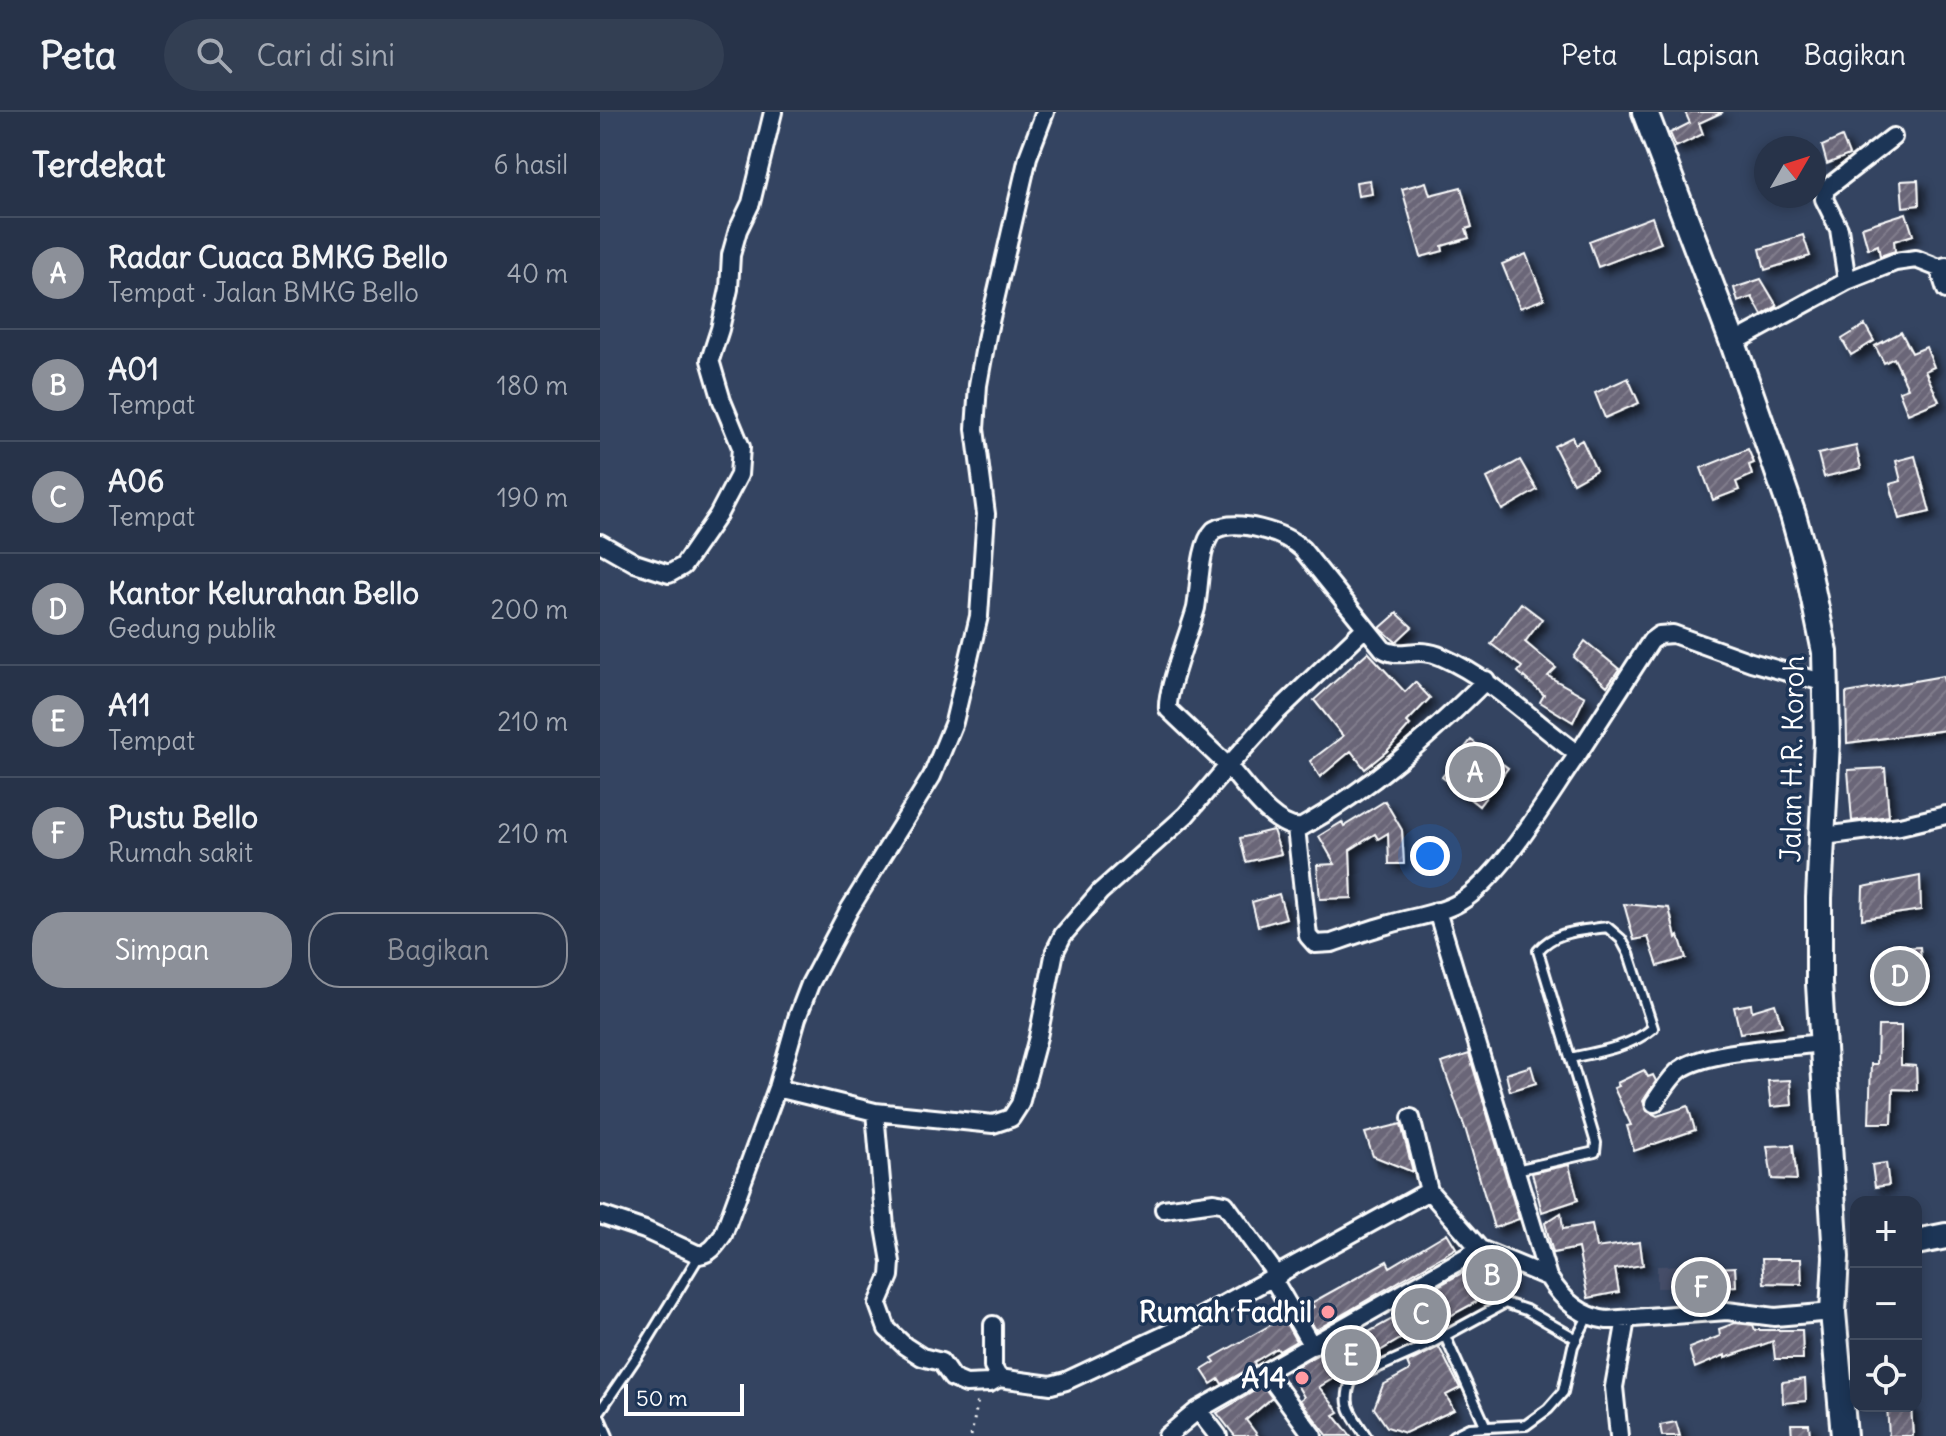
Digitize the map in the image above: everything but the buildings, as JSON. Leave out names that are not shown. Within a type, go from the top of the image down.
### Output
[{"type":"main road","name":"Jalan H.R. Koroh","points":[[1645,112],[1733,343],[1793,515],[1825,652],[1827,742],[1819,898],[1820,1043],[1846,1255],[1833,1312],[1844,1436]]},
{"type":"main road","points":[[1922,1241],[1946,1236]]},
{"type":"street","points":[[600,543],[635,563],[669,574],[683,566],[718,515],[739,475],[741,447],[722,401],[710,360],[729,289],[731,255],[738,230],[751,203],[773,112]]},
{"type":"street","points":[[600,1215],[645,1230],[699,1255],[713,1249],[723,1235],[777,1088],[797,1018],[822,960],[942,755],[954,722],[979,616],[986,514],[975,429],[978,385],[1028,157],[1045,112]]},
{"type":"street","points":[[1847,281],[1839,229],[1824,199],[1826,189],[1893,137]]},
{"type":"street","points":[[1733,343],[1847,281],[1908,259],[1943,267],[1946,290]]},
{"type":"street","points":[[1486,680],[1364,788],[1296,828],[1278,822],[1228,766],[1167,706],[1196,606],[1206,543],[1214,530],[1227,526],[1276,532],[1289,538],[1325,576],[1364,629],[1386,652],[1395,654],[1416,650],[1443,657],[1486,680],[1578,754]]},
{"type":"street","points":[[777,1088],[875,1112],[993,1124],[1000,1124],[1014,1115],[1020,1104],[1038,1037],[1055,951],[1063,935],[1100,892],[1186,815],[1275,714],[1364,629]]},
{"type":"street","points":[[1296,828],[1308,936],[1315,944],[1332,943],[1458,904],[1484,885],[1578,754],[1651,641],[1664,634],[1673,634],[1751,662],[1826,683]]},
{"type":"street","points":[[1824,836],[1900,826],[1946,815]]},
{"type":"street","points":[[1437,911],[1548,1277],[1563,1297],[1588,1316],[1607,1320],[1727,1311],[1775,1317],[1833,1312]]},
{"type":"street","points":[[1654,1103],[1673,1076],[1702,1060],[1820,1043]]},
{"type":"street","points":[[875,1112],[885,1227],[892,1266],[889,1281],[878,1301],[882,1321],[894,1338],[917,1354],[941,1362],[952,1378],[966,1384],[980,1385],[999,1378],[1051,1385],[1128,1353],[1276,1278],[1429,1191]]},
{"type":"street","points":[[1411,1118],[1429,1191],[1480,1249],[1548,1277]]},
{"type":"street","points":[[1164,1209],[1214,1202],[1225,1204],[1276,1278],[1312,1346]]},
{"type":"street","points":[[1167,1436],[1198,1410],[1480,1249]]},
{"type":"street","points":[[1619,1436],[1614,1387],[1626,1319]]},
{"type":"street","points":[[993,1325],[993,1367],[999,1378]]},
{"type":"street","points":[[1266,1372],[1313,1436]]},
{"type":"street","points":[[1198,1410],[1218,1436]]},
{"type":"lane","points":[[1516,1170],[1595,1152],[1596,1143],[1570,1058],[1538,951],[1545,942],[1561,934],[1607,927],[1621,939],[1629,954],[1653,1028],[1607,1051],[1570,1058]]},
{"type":"lane","points":[[600,1411],[699,1255]]},
{"type":"lane","points":[[1366,1436],[1348,1407],[1345,1395],[1352,1379],[1445,1336],[1505,1303],[1526,1310],[1577,1339]]},
{"type":"lane","points":[[1453,1436],[1469,1428],[1526,1425],[1548,1409],[1563,1392],[1577,1339],[1588,1316]]},
{"type":"lane","points":[[1445,1336],[1486,1427]]},
{"type":"lane","points":[[600,1418],[608,1436]]},
{"type":"path","points":[[971,1436],[980,1385]]},
{"type":"shaded area","points":[[1708,1257],[1708,1267],[1714,1268],[1714,1288],[1657,1288],[1657,1266],[1693,1265],[1693,1258]]},
{"type":"place","name":"Radar Cuaca BMKG Bello","points":[[1475,772]]},
{"type":"place","name":"Kantor Kelurahan Bello","points":[[1900,976]]},
{"type":"place","name":"A01","points":[[1492,1275]]},
{"type":"place","name":"Pustu Bello","points":[[1701,1287]]},
{"type":"place","name":"Rumah Fadhil","points":[[1328,1312]]},
{"type":"place","name":"A06","points":[[1421,1314]]},
{"type":"place","name":"A11","points":[[1351,1355]]},
{"type":"place","name":"A14","points":[[1302,1378]]}]
